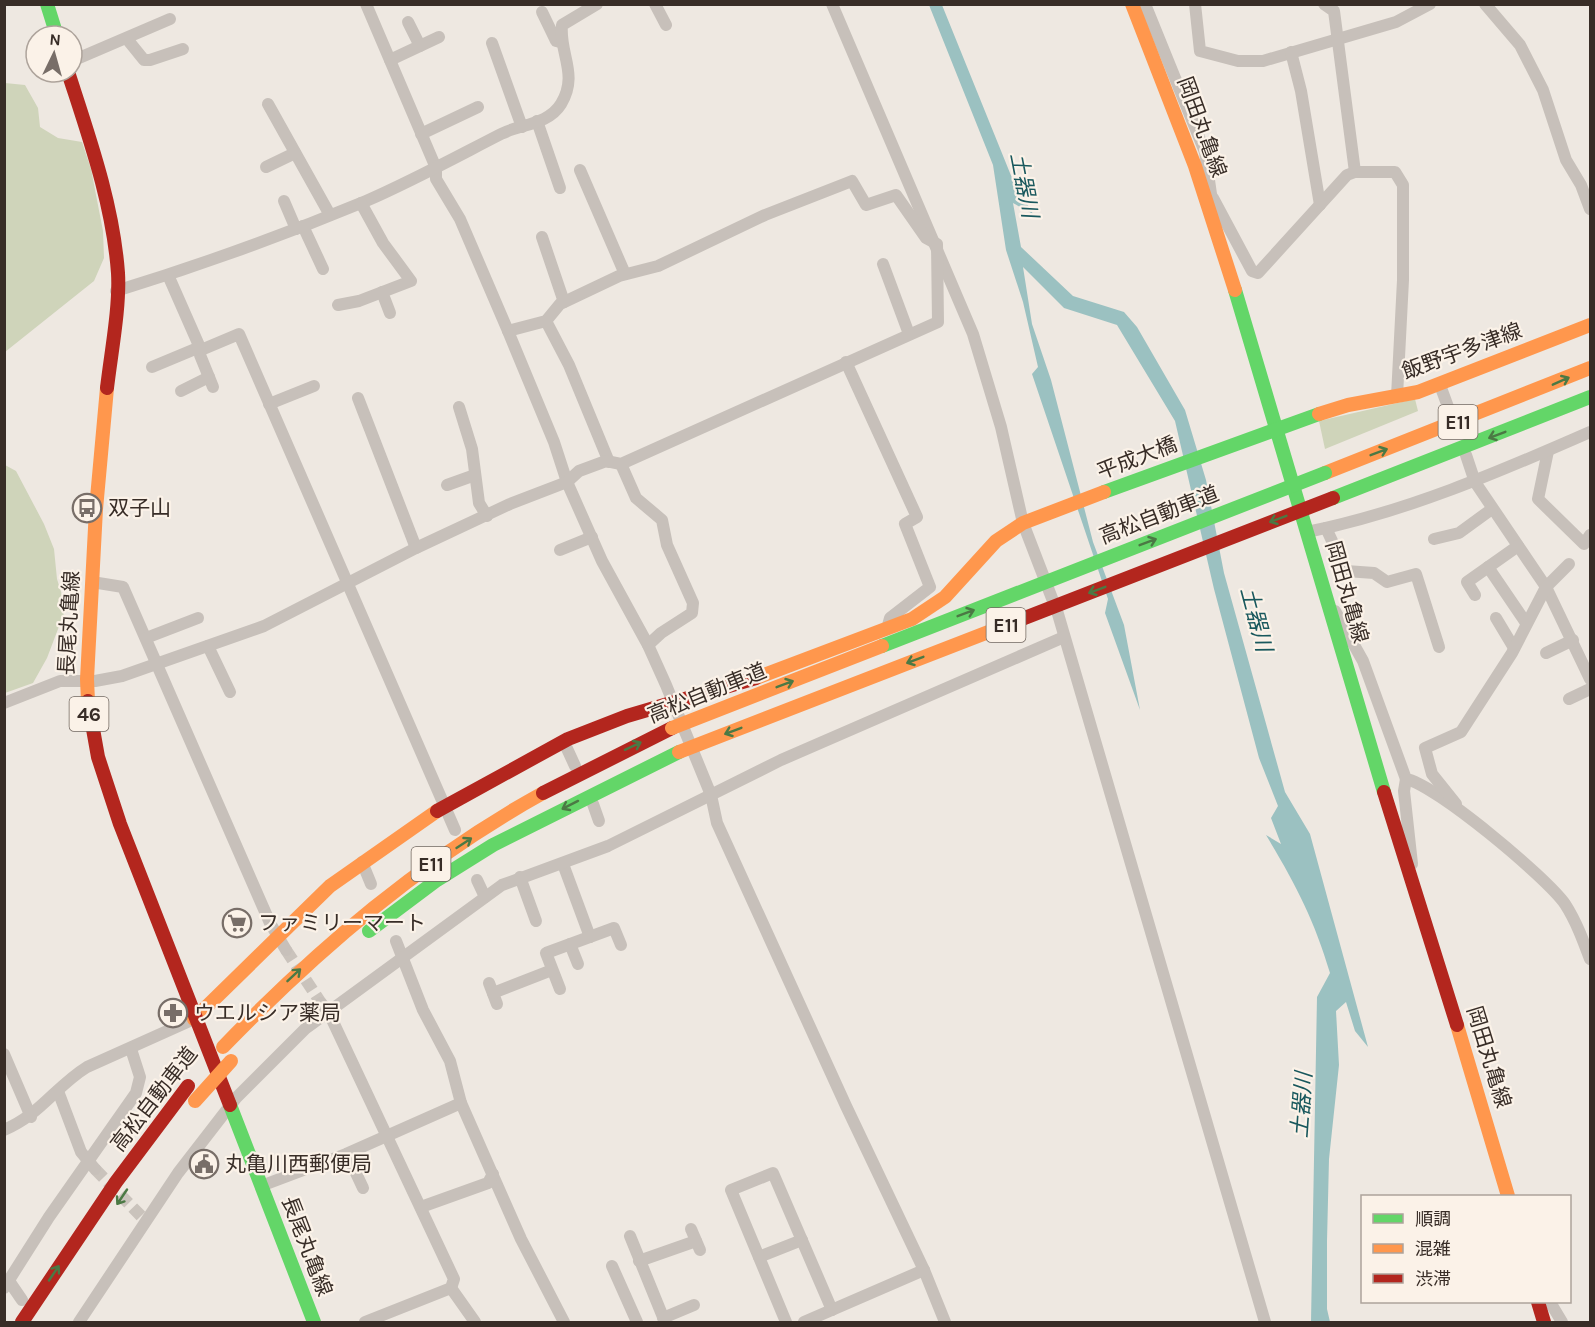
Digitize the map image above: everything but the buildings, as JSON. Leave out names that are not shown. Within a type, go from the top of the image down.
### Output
[{"type":"main road","points":[[47,4],[53,24]]},
{"type":"main road","name":"岡田丸亀線","points":[[1132,4],[1208,194],[1267,406],[1507,1195]]},
{"type":"main road","name":"長尾丸亀線","points":[[72,84],[103,185],[115,237],[116,291],[92,582],[87,679],[89,713],[98,757],[194,1019],[314,1323]]},
{"type":"main road","name":"飯野宇多津線","points":[[1258,435],[1348,405],[1440,385],[1590,325]]},
{"type":"main road","name":"高松自動車道","points":[[22,1323],[116,1182],[196,1078],[271,997],[328,944],[429,866],[555,786],[601,760],[672,728],[1590,368]]},
{"type":"main road","name":"高松自動車道","points":[[253,1038],[282,1006],[338,954],[437,880],[493,845],[679,752],[1590,397]]},
{"type":"main road","name":"平成大橋","points":[[194,1019],[330,886],[444,807],[564,742],[627,716],[732,687],[912,619],[945,597],[996,541],[1027,522],[1258,435]]},
{"type":"main road","name":"高松自動車道","points":[[192,1105],[234,1057]]},
{"type":"main road","name":"高松自動車道","points":[[39,1323],[127,1190],[156,1152]]},
{"type":"main road","points":[[1538,1303],[1544,1323]]},
{"type":"street","points":[[366,4],[436,168],[436,179],[460,219],[508,331],[554,442],[567,482],[592,537],[648,645],[711,795],[722,834],[846,1106],[924,1270],[945,1323]]},
{"type":"street","points":[[116,291],[299,228],[361,203],[436,168],[501,133],[550,115],[560,105],[568,87],[569,67],[560,42],[562,25],[597,4]]},
{"type":"street","points":[[654,4],[666,25]]},
{"type":"street","points":[[832,4],[937,244],[973,334],[1027,522],[1058,614],[1265,1323]]},
{"type":"street","points":[[1145,4],[1205,152],[1208,194],[1252,271],[1258,273],[1347,175],[1355,172],[1395,172],[1403,185],[1403,280],[1397,396]]},
{"type":"street","points":[[1195,4],[1200,51],[1249,62],[1339,39],[1408,18],[1430,4]]},
{"type":"street","points":[[1324,4],[1334,11],[1355,172]]},
{"type":"street","points":[[1485,4],[1525,54],[1543,90],[1566,160],[1581,185],[1590,209]]},
{"type":"street","points":[[542,12],[556,41],[560,42]]},
{"type":"street","points":[[84,56],[170,19]]},
{"type":"street","points":[[408,22],[420,46]]},
{"type":"street","points":[[390,60],[439,37]]},
{"type":"street","points":[[127,39],[144,60],[183,49]]},
{"type":"street","points":[[492,43],[522,127]]},
{"type":"street","points":[[1291,52],[1301,91],[1320,205]]},
{"type":"street","points":[[268,105],[330,215]]},
{"type":"street","points":[[421,134],[478,107]]},
{"type":"street","points":[[537,121],[560,188]]},
{"type":"street","points":[[266,167],[295,153]]},
{"type":"street","points":[[580,170],[625,274]]},
{"type":"street","points":[[508,331],[546,321],[564,302],[625,274],[658,266],[765,214],[852,181],[866,205],[896,195],[926,238],[937,244]]},
{"type":"street","points":[[284,201],[323,269]]},
{"type":"street","points":[[338,304],[411,281],[383,243],[361,203]]},
{"type":"street","points":[[542,237],[564,302]]},
{"type":"street","points":[[4,703],[60,681],[87,679],[95,681],[122,676],[264,626],[416,548],[567,482],[579,471],[615,463],[938,322],[937,244]]},
{"type":"street","points":[[883,264],[909,334]]},
{"type":"street","points":[[168,275],[201,348],[200,355],[211,382],[181,391]]},
{"type":"street","points":[[382,292],[390,313]]},
{"type":"street","points":[[546,321],[615,463],[636,498],[662,520],[667,545],[693,603],[692,613],[661,633],[648,645]]},
{"type":"street","points":[[152,367],[239,334],[454,830]]},
{"type":"street","points":[[846,362],[918,517],[905,524],[930,587],[891,618],[887,629]]},
{"type":"street","points":[[1440,385],[1451,415]]},
{"type":"street","points":[[270,405],[314,386]]},
{"type":"street","points":[[358,398],[416,548]]},
{"type":"street","points":[[459,407],[472,449],[479,503],[487,516]]},
{"type":"street","points":[[1307,532],[1351,523],[1475,482],[1590,432]]},
{"type":"street","points":[[1548,451],[1538,499],[1584,544],[1590,535]]},
{"type":"street","points":[[1466,455],[1475,482],[1546,587],[1590,679]]},
{"type":"street","points":[[447,485],[475,475]]},
{"type":"street","points":[[1434,539],[1459,533],[1492,509]]},
{"type":"street","points":[[1326,528],[1346,571],[1374,573],[1387,582],[1416,574],[1439,647]]},
{"type":"street","points":[[560,550],[592,537]]},
{"type":"street","points":[[1475,595],[1467,582],[1518,546]]},
{"type":"street","points":[[1468,819],[1432,774],[1425,748],[1461,732],[1514,648],[1546,587],[1569,564]]},
{"type":"street","points":[[1488,567],[1526,623]]},
{"type":"street","points":[[92,582],[123,586],[277,936],[286,950]]},
{"type":"street","points":[[1328,604],[1339,615],[1363,661],[1406,779],[1404,799],[1415,895]]},
{"type":"street","points":[[146,638],[198,618]]},
{"type":"street","points":[[1496,618],[1514,648]]},
{"type":"street","points":[[79,1323],[144,1217],[178,1173],[230,1107],[325,1007],[404,957],[485,897],[519,877],[563,864],[608,846],[781,760],[1064,637]]},
{"type":"street","points":[[1546,653],[1573,640]]},
{"type":"street","points":[[208,646],[230,692]]},
{"type":"street","points":[[1569,699],[1590,689]]},
{"type":"street","points":[[564,742],[575,765]]},
{"type":"street","points":[[1406,779],[1418,782],[1468,819],[1553,890],[1573,918],[1590,959]]},
{"type":"street","points":[[593,804],[599,821]]},
{"type":"street","points":[[362,862],[371,884]]},
{"type":"street","points":[[563,864],[590,937]]},
{"type":"street","points":[[519,877],[536,921]]},
{"type":"street","points":[[477,880],[485,897]]},
{"type":"street","points":[[560,989],[546,953],[614,928],[621,945]]},
{"type":"street","points":[[396,941],[423,1010],[450,1060],[461,1103],[521,1239],[564,1323]]},
{"type":"street","points":[[570,944],[578,964]]},
{"type":"street","points":[[493,993],[552,970]]},
{"type":"street","points":[[325,1007],[454,1279],[450,1288],[365,1323]]},
{"type":"street","points":[[4,1130],[32,1117],[74,1075],[87,1067],[194,1019]]},
{"type":"street","points":[[22,1300],[7,1284],[91,1165],[139,1086],[140,1077],[131,1049]]},
{"type":"street","points":[[4,1054],[32,1117]]},
{"type":"street","points":[[58,1091],[81,1152],[91,1165]]},
{"type":"street","points":[[261,1186],[347,1154],[461,1103]]},
{"type":"street","points":[[347,1154],[363,1188]]},
{"type":"street","points":[[786,1323],[731,1190],[773,1173],[831,1310]]},
{"type":"street","points":[[421,1208],[488,1183],[493,1174]]},
{"type":"street","points":[[630,1236],[664,1320],[694,1305]]},
{"type":"street","points":[[639,1261],[696,1240]]},
{"type":"street","points":[[759,1257],[802,1240]]},
{"type":"street","points":[[612,1266],[637,1323]]},
{"type":"street","points":[[804,1323],[924,1270]]},
{"type":"street","points":[[450,1288],[475,1323]]},
{"type":"street","points":[[1551,1303],[1562,1323]]},
{"type":"green space","points":[[5,83],[25,85],[38,108],[40,127],[58,138],[82,142],[91,169],[103,231],[104,258],[94,281],[5,352]]},
{"type":"green space","points":[[1415,399],[1418,411],[1325,449],[1319,421]]},
{"type":"green space","points":[[5,465],[16,471],[44,524],[54,549],[57,579],[66,608],[47,658],[33,683],[5,693]]},
{"type":"water","points":[[929,5],[942,5],[1012,178],[1033,214],[1013,203],[1021,247],[1073,296],[1124,312],[1137,327],[1185,410],[1206,480],[1224,573],[1285,792],[1310,834],[1368,1047],[1355,1031],[1346,1002],[1336,1011],[1339,1065],[1329,1159],[1327,1241],[1327,1309],[1330,1322],[1311,1322],[1317,997],[1330,973],[1303,902],[1266,835],[1281,844],[1271,818],[1278,806],[1259,758],[1214,589],[1175,421],[1117,325],[1064,308],[1023,267],[1032,324],[1051,380],[1093,542],[1124,625],[1140,710],[1105,613],[1108,599],[1032,374],[1038,367],[1023,302],[1006,250],[993,165]]},
{"type":"tunnel","points":[[286,950],[321,1003]]},
{"type":"tunnel","points":[[95,1169],[141,1216]]},
{"type":"traffic: fast","points":[[47,4],[53,24]]},
{"type":"traffic: fast","points":[[1235,290],[1384,792]]},
{"type":"traffic: fast","points":[[1333,498],[1590,397]]},
{"type":"traffic: fast","points":[[1104,492],[1319,414]]},
{"type":"traffic: fast","points":[[882,646],[1325,473]]},
{"type":"traffic: fast","points":[[369,931],[437,880],[493,845],[679,752]]},
{"type":"traffic: fast","points":[[230,1105],[314,1322]]},
{"type":"traffic: slow","points":[[1132,4],[1195,166],[1235,290]]},
{"type":"traffic: slow","points":[[1319,414],[1348,405],[1418,392],[1590,325]]},
{"type":"traffic: slow","points":[[1325,473],[1590,368]]},
{"type":"traffic: slow","points":[[88,701],[87,679],[96,509],[107,388]]},
{"type":"traffic: slow","points":[[756,678],[912,619],[945,597],[996,541],[1023,523],[1104,492]]},
{"type":"traffic: slow","points":[[679,752],[1022,619]]},
{"type":"traffic: slow","points":[[672,728],[882,646]]},
{"type":"traffic: slow","points":[[223,1047],[296,975],[374,908],[455,847],[543,793]]},
{"type":"traffic: slow","points":[[194,1019],[330,886],[437,811]]},
{"type":"traffic: slow","points":[[1457,1025],[1508,1195]]},
{"type":"traffic: slow","points":[[195,1101],[231,1061]]},
{"type":"traffic: jam","points":[[72,84],[106,196],[115,247],[118,300],[107,388]]},
{"type":"traffic: jam","points":[[1022,619],[1333,498]]},
{"type":"traffic: jam","points":[[437,811],[568,739],[627,716],[756,678]]},
{"type":"traffic: jam","points":[[88,701],[98,757],[120,824],[230,1105]]},
{"type":"traffic: jam","points":[[543,793],[672,728]]},
{"type":"traffic: jam","points":[[1384,792],[1457,1025]]},
{"type":"traffic: jam","points":[[22,1322],[116,1182],[188,1086]]},
{"type":"traffic: jam","points":[[1538,1303],[1544,1322]]},
{"type":"place","name":"双子山","points":[[87,508]]},
{"type":"place","name":"ファミリーマート","points":[[237,923]]},
{"type":"place","name":"ウエルシア薬局","points":[[173,1013]]},
{"type":"place","name":"丸亀川西郵便局","points":[[204,1164]]},
{"type":"water label","name":"土器川","points":[[1025,185]]},
{"type":"water label","name":"土器川","points":[[1257,619]]},
{"type":"water label","name":"土器川","points":[[1301,1105]]}]
